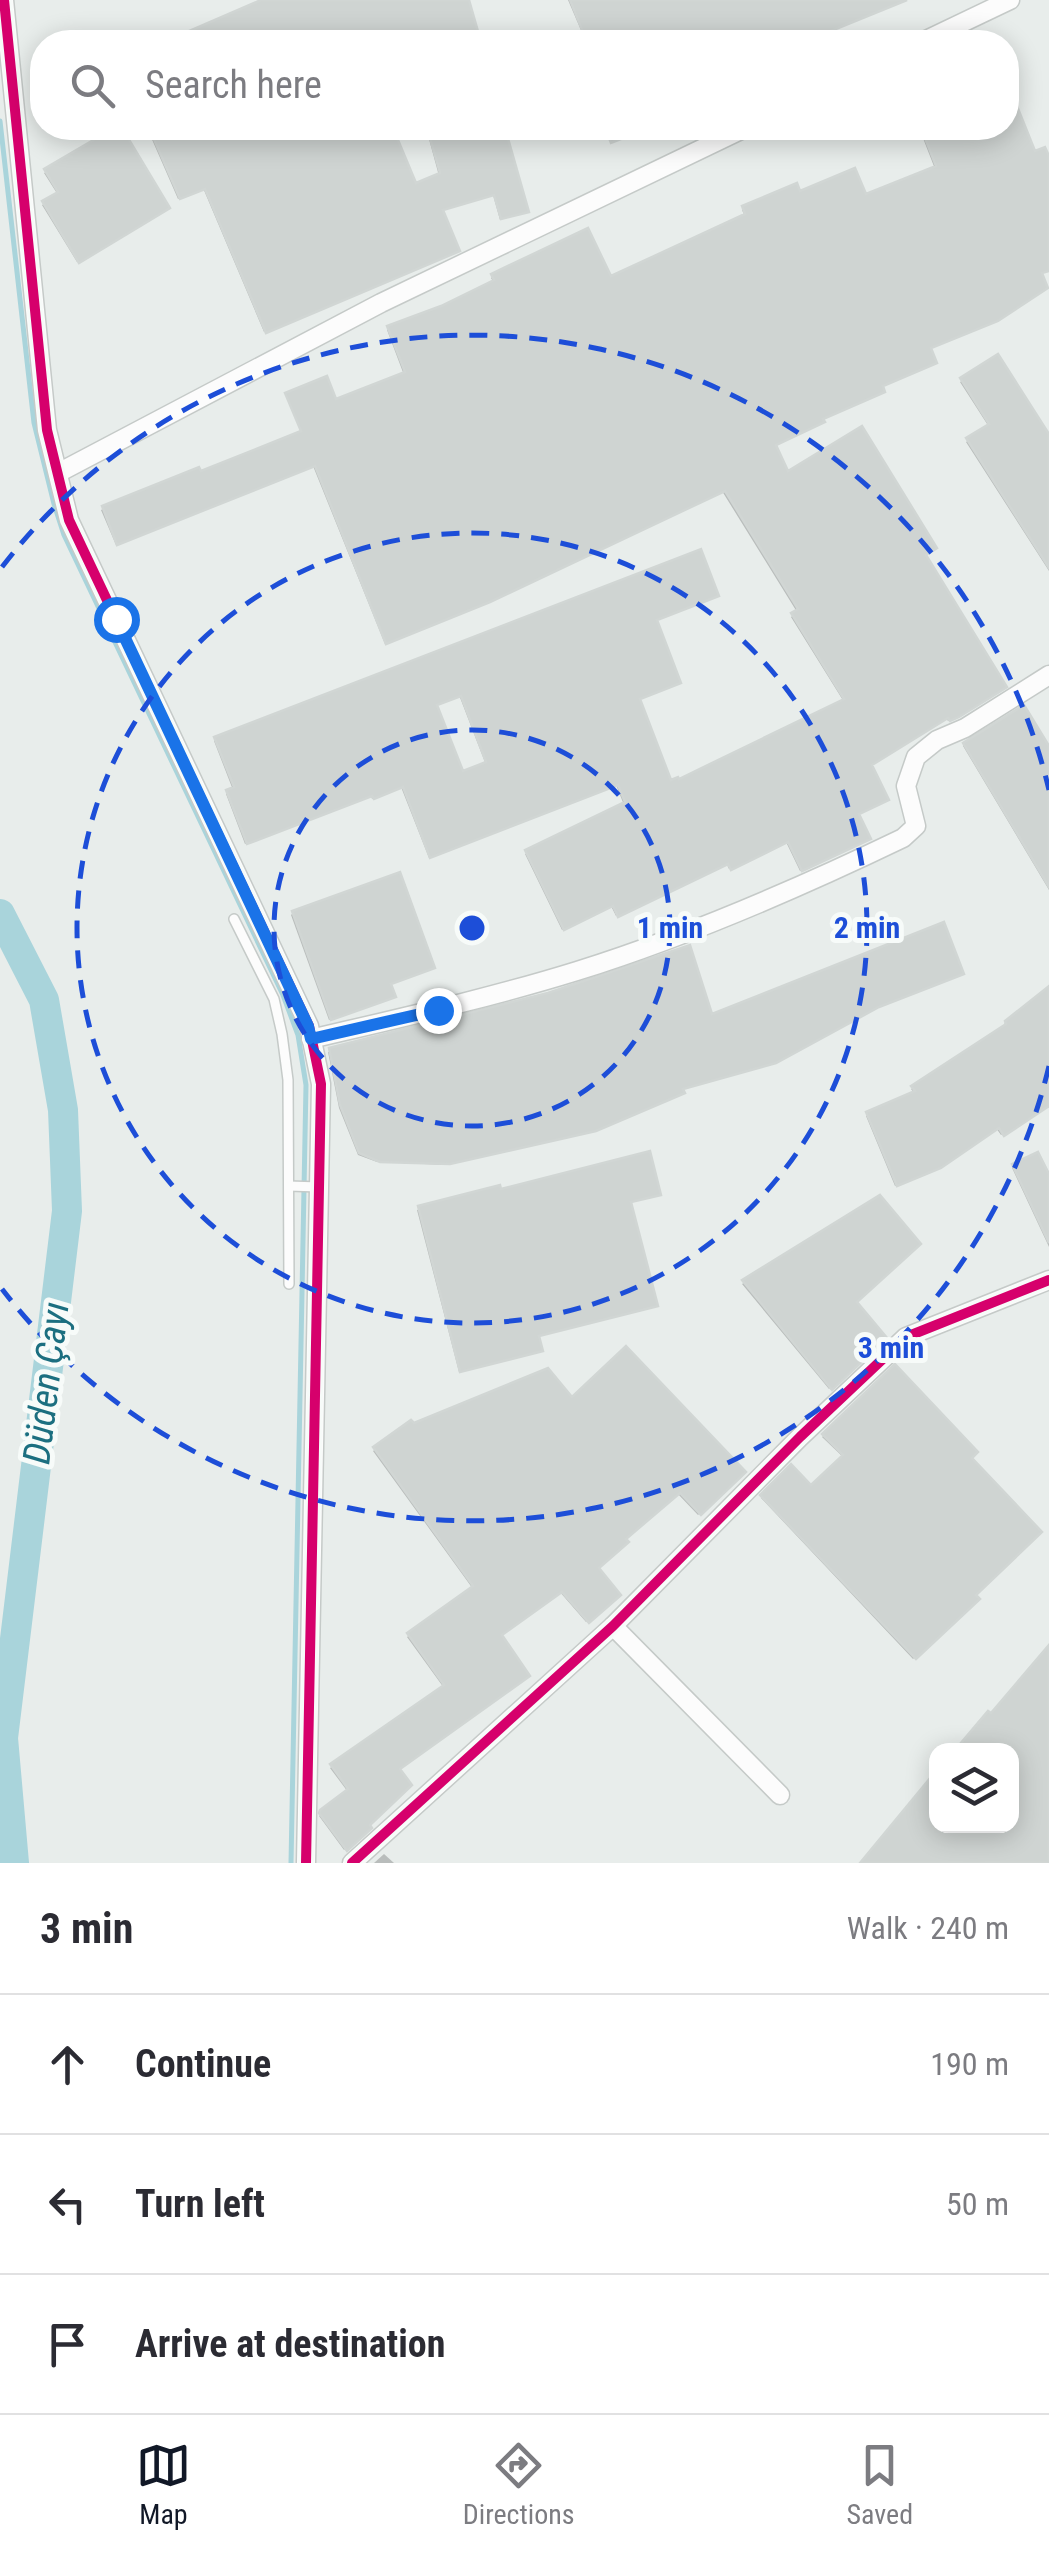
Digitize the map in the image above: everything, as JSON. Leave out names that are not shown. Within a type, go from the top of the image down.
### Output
[{"type":"street","points":[[4,0],[47,430],[69,520],[308,1026],[320,1084],[306,1863]]},
{"type":"street","points":[[947,30],[1010,0]]},
{"type":"street","points":[[58,474],[381,303],[720,140]]},
{"type":"street","points":[[311,1039],[438,1010],[631,953],[805,885],[902,838],[916,826],[906,786],[916,757],[937,740],[965,728],[1049,675]]},
{"type":"street","points":[[352,1863],[613,1626],[800,1437],[906,1337],[1049,1280]]},
{"type":"street","points":[[613,1626],[780,1795]]},
{"type":"lane","points":[[234,919],[274,1000],[282,1034],[293,1186],[290,1284]]},
{"type":"lane","points":[[293,1186],[318,1187]]},
{"type":"building","points":[[261,0],[469,0],[478,30],[192,30]]},
{"type":"building","points":[[570,0],[907,0],[833,30],[582,30]]},
{"type":"building","points":[[1019,111],[1035,151],[1045,147],[1049,156],[1049,271],[1042,273],[1048,288],[998,321],[931,348],[937,363],[883,386],[885,392],[776,445],[788,471],[862,426],[937,548],[926,555],[1007,687],[872,765],[889,800],[859,814],[871,839],[802,871],[788,842],[731,870],[728,864],[618,917],[613,906],[564,930],[525,850],[625,802],[618,785],[430,858],[403,787],[247,844],[226,790],[234,787],[214,737],[701,549],[719,596],[657,620],[681,683],[640,699],[671,780],[844,699],[791,613],[798,609],[725,491],[490,602],[386,644],[315,466],[117,545],[102,506],[301,431],[285,393],[327,376],[336,399],[405,372],[387,326],[441,306],[494,280],[491,274],[588,228],[611,276],[745,214],[742,206],[797,183],[800,191],[855,168],[866,194],[936,166],[926,140],[1019,140]],"holes":[[[461,696],[486,762],[463,771],[437,705]]]},
{"type":"building","points":[[94,140],[129,140],[170,208],[79,263],[42,201],[58,192],[44,169]]},
{"type":"building","points":[[154,140],[398,140],[416,183],[440,173],[430,140],[508,140],[529,212],[501,219],[494,195],[443,210],[460,251],[266,333],[205,189],[180,199]]},
{"type":"building","points":[[998,354],[1049,434],[1049,568],[966,438],[989,424],[960,378]]},
{"type":"building","points":[[1024,705],[1049,746],[1049,887],[963,743]]},
{"type":"building","points":[[400,872],[435,968],[391,984],[396,997],[331,1020],[292,911]]},
{"type":"building","points":[[944,922],[964,974],[879,1007],[776,1063],[683,1089],[685,1093],[596,1131],[450,1164],[380,1162],[359,1153],[340,1105],[329,1048],[548,993],[690,945],[712,1014]]},
{"type":"building","points":[[1049,986],[1049,1106],[1004,1136],[999,1128],[941,1168],[897,1186],[866,1112],[915,1091],[911,1086],[1006,1024]]},
{"type":"building","points":[[650,1151],[661,1195],[631,1202],[658,1306],[539,1336],[543,1351],[460,1372],[418,1206]]},
{"type":"building","points":[[1038,1152],[1049,1174],[1049,1243],[1012,1164]]},
{"type":"building","points":[[880,1195],[921,1244],[857,1302],[887,1338],[832,1390],[742,1280]]},
{"type":"building","points":[[626,1346],[746,1472],[701,1515],[680,1493],[626,1539],[629,1542],[599,1568],[621,1595],[589,1623],[562,1592],[502,1635],[530,1676],[400,1769],[412,1785],[347,1851],[319,1813],[348,1789],[330,1764],[444,1685],[407,1633],[473,1586],[373,1447],[411,1420],[414,1423],[548,1368],[572,1397]]},
{"type":"building","points":[[895,1364],[978,1452],[972,1458],[1042,1532],[976,1595],[980,1599],[916,1659],[760,1495],[791,1464],[811,1485],[843,1455],[822,1434]]},
{"type":"building","points":[[1049,1645],[1049,1863],[860,1863],[929,1779],[929,1833],[1019,1833],[1019,1743],[961,1743],[988,1711],[991,1713]]},
{"type":"waterway","points":[[0,121],[34,423],[64,535],[283,995],[298,1035],[306,1085],[291,1863]]},
{"type":"waterway","name":"Düden Çayı","points":[[0,914],[44,1000],[63,1110],[67,1211],[3,1738],[14,1863]]},
{"type":"cycle path","points":[[4,0],[47,430],[69,520],[309,1026],[321,1084],[306,1863]]},
{"type":"cycle path","points":[[352,1863],[613,1626],[800,1437],[906,1337],[1049,1280]]},
{"type":"route","points":[[116,619],[263,926],[311,1039],[438,1010]]}]
